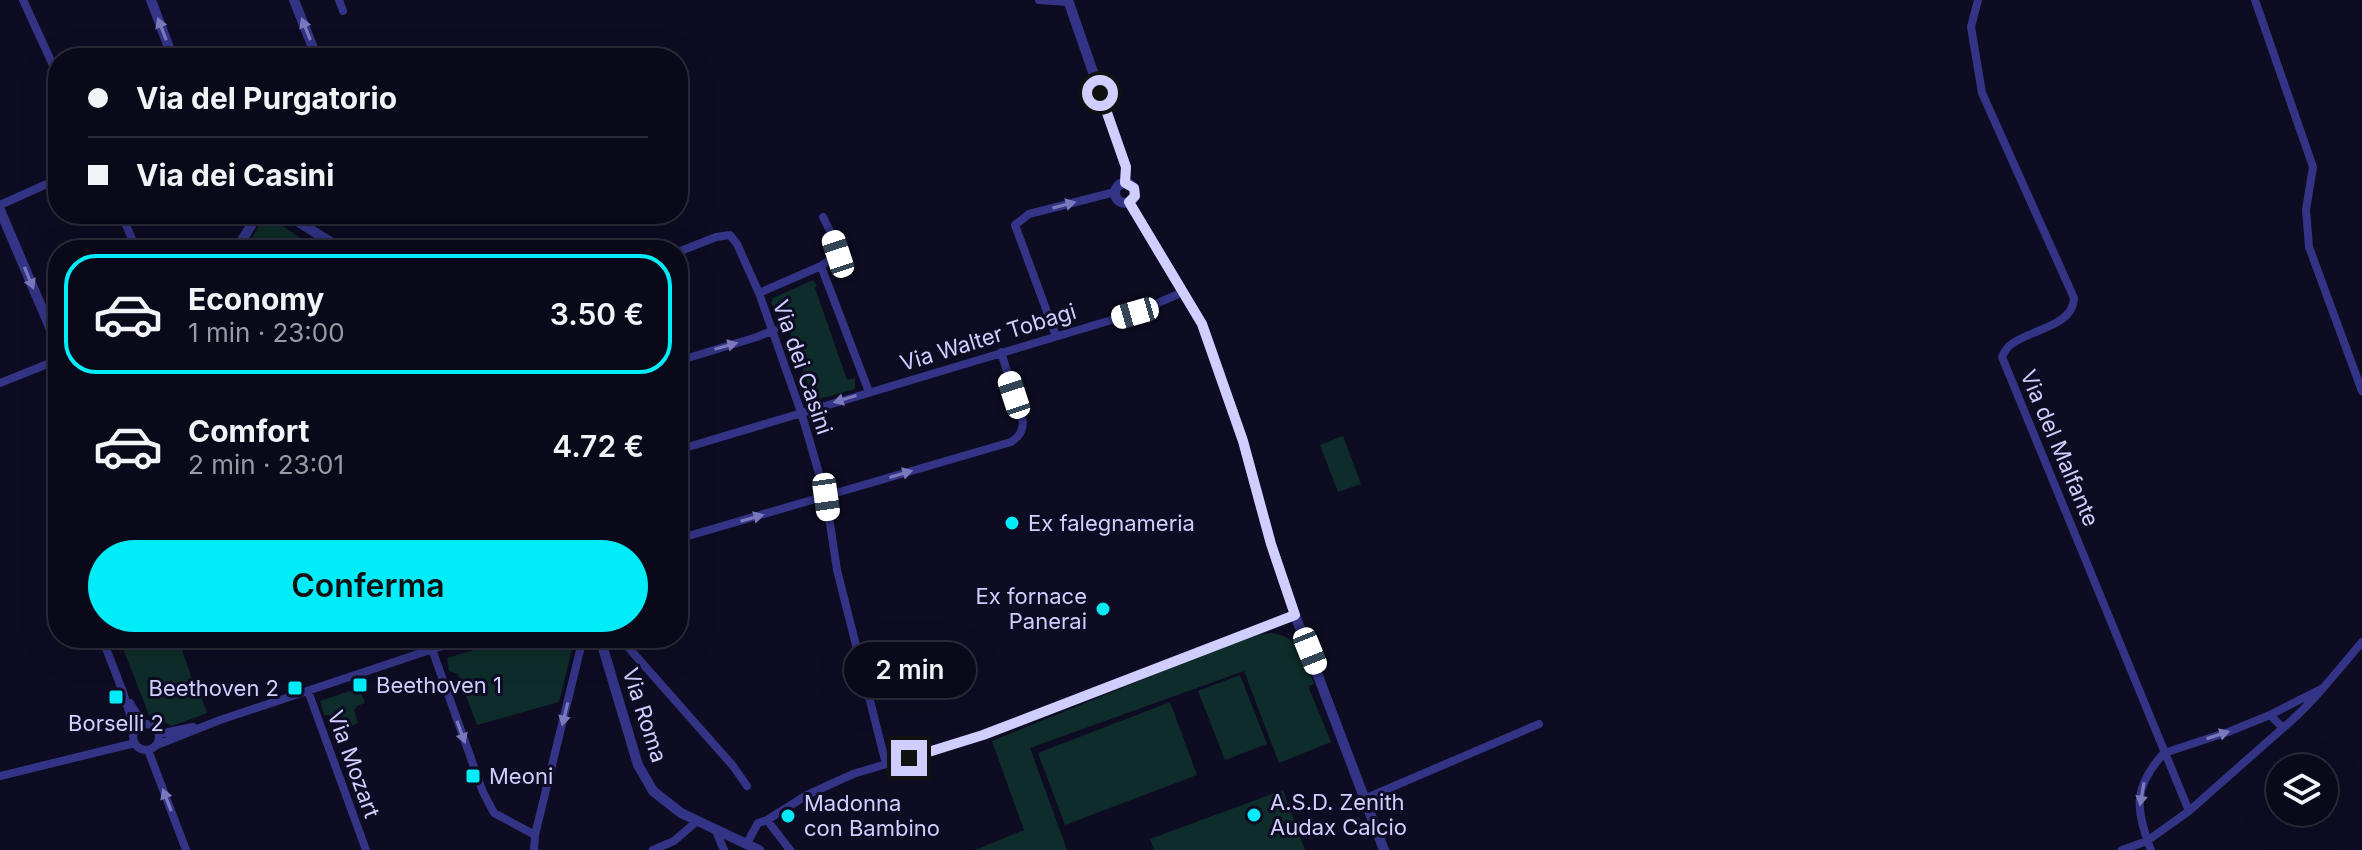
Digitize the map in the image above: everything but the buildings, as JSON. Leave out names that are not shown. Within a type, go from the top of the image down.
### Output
[{"type":"street","points":[[23,0],[48,54]]},
{"type":"street","points":[[151,0],[169,48]]},
{"type":"street","points":[[294,0],[313,48]]},
{"type":"street","points":[[339,0],[343,11]]},
{"type":"street","points":[[1039,0],[1068,1],[1126,167],[1125,183]]},
{"type":"street","name":"Via del Malfante","points":[[1978,0],[1971,27],[1982,93],[2074,298],[2073,308],[2065,317],[2008,346],[2002,357],[2164,753]]},
{"type":"street","points":[[2255,0],[2313,167],[2306,210],[2309,247],[2362,391]]},
{"type":"street","points":[[1056,336],[1015,225],[1029,214],[1115,192],[1119,185],[1125,183],[1131,184],[1135,193],[1129,202]]},
{"type":"street","points":[[48,184],[0,207],[48,322]]},
{"type":"street","points":[[1115,192],[1119,201],[1129,202]]},
{"type":"street","points":[[1129,202],[1202,324],[1295,615],[1384,850]]},
{"type":"street","points":[[823,217],[838,254],[821,266],[869,392]]},
{"type":"street","points":[[302,224],[327,240]]},
{"type":"street","points":[[688,248],[730,235],[759,293]]},
{"type":"street","name":"Via dei Casini","points":[[821,266],[759,293],[801,412],[826,497],[837,570],[886,764]]},
{"type":"street","name":"Via Walter Tobagi","points":[[688,447],[1135,313],[1183,292]]},
{"type":"street","points":[[688,358],[774,330]]},
{"type":"street","points":[[688,536],[1011,442],[1019,437],[1023,422],[1001,352]]},
{"type":"street","points":[[0,383],[48,364]]},
{"type":"street","points":[[747,843],[758,823],[807,795],[853,774],[983,735],[1295,615]]},
{"type":"street","points":[[2122,850],[2149,845],[2189,811],[2296,717],[2362,642]]},
{"type":"street","points":[[106,648],[135,731],[135,743],[142,749],[438,648]]},
{"type":"street","points":[[534,850],[581,648]]},
{"type":"street","name":"Via Roma","points":[[603,648],[634,751],[653,791],[697,821],[759,850]]},
{"type":"street","points":[[629,648],[747,786]]},
{"type":"street","points":[[432,650],[483,792],[494,813],[535,835]]},
{"type":"street","points":[[2149,845],[2139,816],[2140,792],[2148,771],[2164,753],[2270,715],[2323,688]]},
{"type":"street","name":"Via Mozart","points":[[308,691],[366,850]]},
{"type":"street","points":[[123,692],[143,724],[154,727],[159,734]]},
{"type":"street","points":[[2270,715],[2283,728]]},
{"type":"street","points":[[159,734],[213,723]]},
{"type":"street","points":[[135,731],[143,724]]},
{"type":"street","points":[[1364,799],[1539,724]]},
{"type":"street","points":[[159,734],[152,747],[186,850]]},
{"type":"street","points":[[0,776],[135,743]]},
{"type":"street","points":[[2164,753],[2189,811]]},
{"type":"street","points":[[767,820],[790,850]]},
{"type":"street","points":[[653,850],[674,841],[697,821]]},
{"type":"street","points":[[715,829],[724,850]]},
{"type":"green space","points":[[260,224],[278,224],[303,240],[251,240]]},
{"type":"green space","points":[[813,280],[847,380],[855,378],[855,389],[811,401],[806,399],[809,387],[784,314],[771,303],[773,298]]},
{"type":"green space","points":[[1343,436],[1361,484],[1338,492],[1320,445]]},
{"type":"green space","points":[[1272,633],[1290,640],[1301,651],[1314,684],[1309,686],[1310,691],[1331,742],[1279,763],[1244,671],[1030,748],[1067,850],[975,850],[1024,830],[992,741],[1230,644]]},
{"type":"green space","points":[[123,648],[181,648],[207,713],[172,726],[149,715]]},
{"type":"green space","points":[[480,648],[572,648],[559,702],[477,725],[458,674],[449,671],[447,658]]},
{"type":"green space","points":[[1240,675],[1267,744],[1225,760],[1198,691]]},
{"type":"green space","points":[[359,688],[365,703],[354,710],[358,723],[337,731],[332,715],[324,715],[320,701]]},
{"type":"green space","points":[[1170,702],[1197,775],[1065,825],[1038,753]]},
{"type":"green space","name":"A.S.D. Zenith Audax Calcio","points":[[1283,790],[1305,850],[1154,850],[1150,839]]},
{"type":"place","name":"Ex falegnameria","points":[[1012,523]]},
{"type":"place","name":"Ex fornace Panerai","points":[[1103,609]]},
{"type":"place","name":"Beethoven 1","points":[[360,685]]},
{"type":"place","name":"Beethoven 2","points":[[295,688]]},
{"type":"place","name":"Borselli 2","points":[[116,697]]},
{"type":"place","name":"Meoni","points":[[473,776]]},
{"type":"place","name":"A.S.D. Zenith Audax Calcio","points":[[1254,815]]},
{"type":"place","name":"Madonna con Bambino","points":[[788,816]]},
{"type":"route","points":[[909,758],[983,735],[1295,615],[1271,544],[1243,441],[1202,324],[1129,202],[1135,196],[1134,188],[1125,183],[1126,167],[1100,93]]}]
